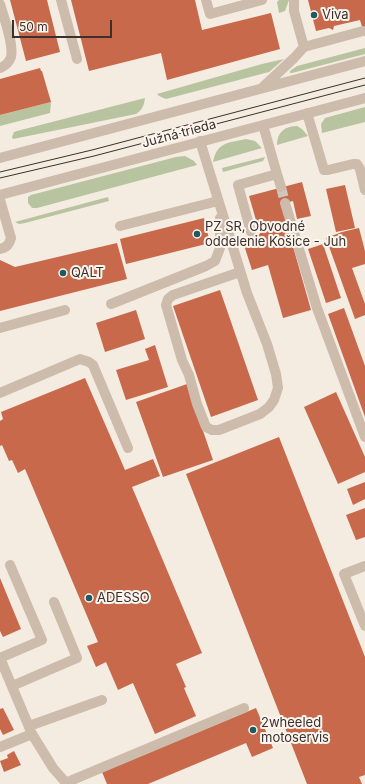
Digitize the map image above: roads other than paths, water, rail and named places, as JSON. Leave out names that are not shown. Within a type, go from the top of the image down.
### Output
[{"type":"street","points":[[61,0],[77,59]]},
{"type":"street","points":[[206,0],[210,14],[262,0]]},
{"type":"street","points":[[294,0],[294,11],[304,47]]},
{"type":"street","points":[[0,4],[12,51],[9,62],[0,68]]},
{"type":"street","points":[[261,89],[304,47],[363,31]]},
{"type":"street","name":"Južná trieda","points":[[0,158],[365,61]]},
{"type":"street","name":"Južná trieda","points":[[0,195],[365,98]]},
{"type":"street","points":[[307,113],[324,170],[358,164],[365,190]]},
{"type":"street","points":[[263,125],[281,187]]},
{"type":"street","points":[[200,141],[240,272],[267,344],[276,374],[278,388],[274,400],[269,408],[260,414],[219,430],[212,430],[206,427],[197,404],[166,306],[168,299],[172,295],[240,272]]},
{"type":"street","points":[[251,232],[238,185],[277,174]]},
{"type":"street","points":[[0,200],[11,238],[10,244],[6,248],[0,249]]},
{"type":"street","points":[[285,203],[318,308],[365,437]]},
{"type":"street","points":[[120,226],[219,205]]},
{"type":"street","points":[[112,304],[215,261],[220,248],[219,205]]},
{"type":"street","points":[[0,328],[65,310]]},
{"type":"street","points":[[0,393],[80,359],[89,362],[93,366],[128,448]]},
{"type":"street","points":[[10,565],[42,640],[0,658],[31,730],[53,768],[66,783],[244,708]]},
{"type":"street","points":[[365,566],[344,574],[365,626]]},
{"type":"street","points":[[12,686],[77,658],[54,602]]},
{"type":"street","points":[[0,747],[31,730],[102,700]]},
{"type":"tunnel","points":[[281,187],[285,203]]},
{"type":"tram line","points":[[0,172],[92,150],[365,78]]},
{"type":"tram line","points":[[0,178],[94,156],[365,85]]},
{"type":"place","name":"Viva","points":[[314,15]]},
{"type":"place","name":"PZ SR, Obvodné oddelenie Košice - Juh","points":[[197,234]]},
{"type":"place","name":"QALT","points":[[63,273]]},
{"type":"place","name":"ADESSO","points":[[89,598]]},
{"type":"place","name":"2wheeled motoservis","points":[[253,730]]}]
